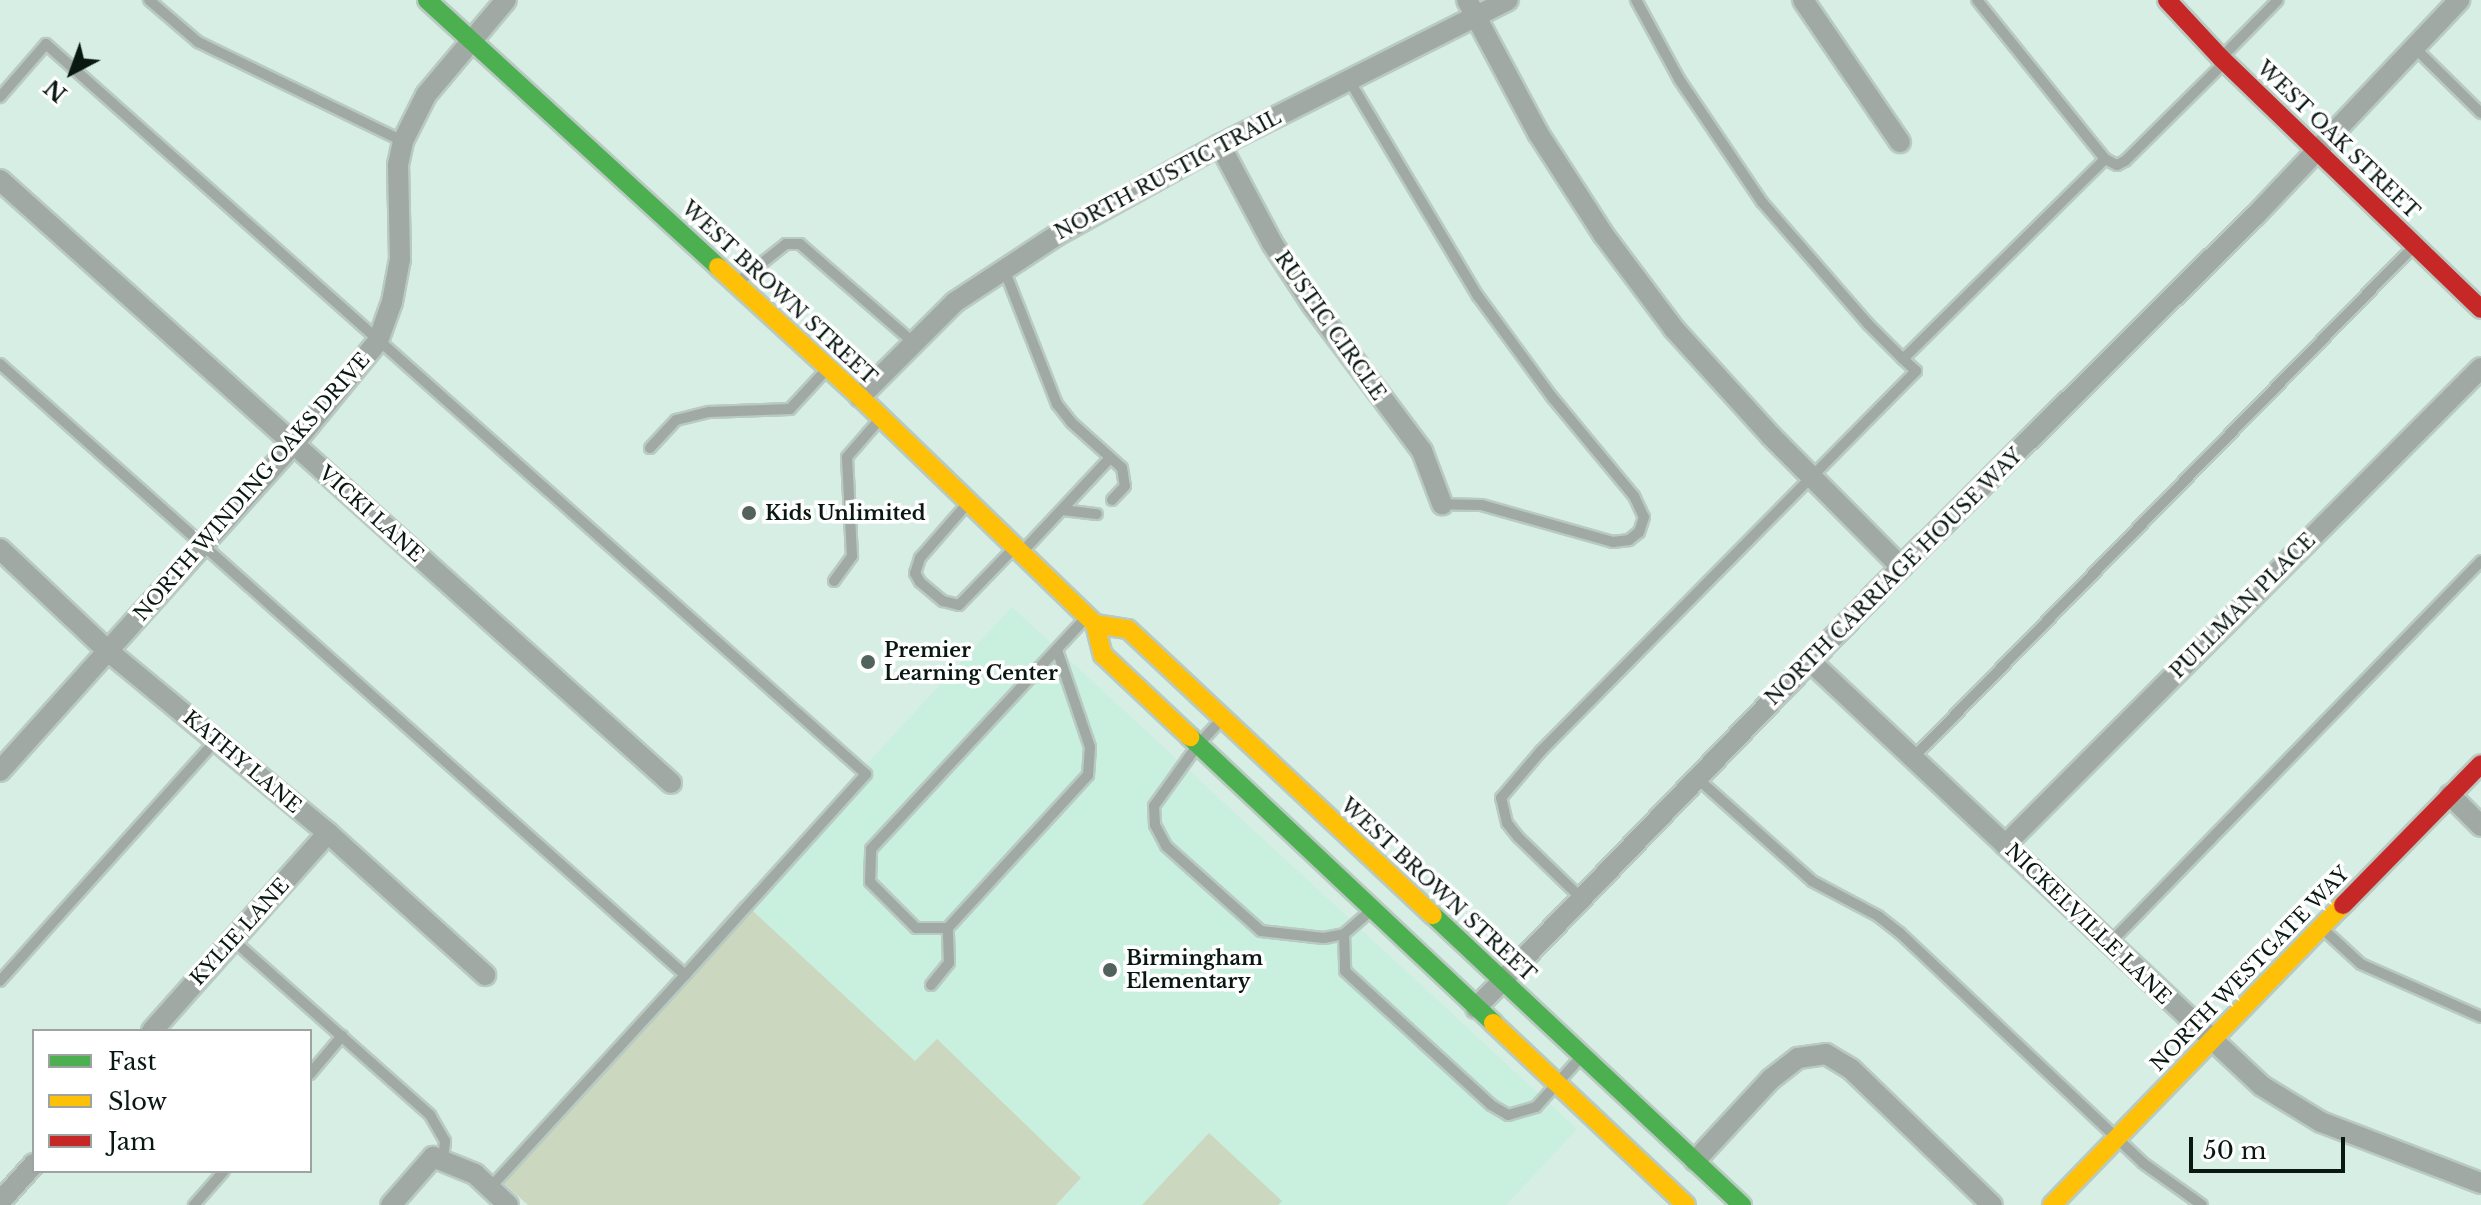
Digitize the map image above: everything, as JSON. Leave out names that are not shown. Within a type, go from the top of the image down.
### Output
[{"type":"main road","name":"WEST BROWN STREET","points":[[427,0],[881,417],[1091,620],[1103,655],[1686,1205]]},
{"type":"main road","name":"WEST OAK STREET","points":[[2167,0],[2223,60],[2481,309]]},
{"type":"main road","name":"WEST BROWN STREET","points":[[1091,620],[1128,629],[1742,1205]]},
{"type":"main road","name":"NORTH WESTGATE WAY","points":[[2052,1205],[2481,764]]},
{"type":"street","name":"NORTH WINDING OAKS DRIVE","points":[[0,771],[293,445],[378,341],[392,302],[400,259],[398,165],[403,141],[426,95],[506,0]]},
{"type":"street","name":"NORTH RUSTIC TRAIL","points":[[860,397],[955,302],[1057,235],[1220,145],[1349,79],[1471,7],[1508,0]]},
{"type":"street","points":[[1803,0],[1900,142]]},
{"type":"street","name":"NORTH CARRIAGE HOUSE WAY","points":[[1476,1008],[1901,567],[2254,217],[2459,0]]},
{"type":"street","points":[[1471,7],[1538,133],[1603,234],[1674,329],[1812,478],[1901,567]]},
{"type":"street","name":"RUSTIC CIRCLE","points":[[1220,145],[1272,243],[1312,304],[1422,451],[1442,504]]},
{"type":"street","name":"VICKI LANE","points":[[0,180],[671,783]]},
{"type":"street","name":"PULLMAN PLACE","points":[[2005,845],[2481,368]]},
{"type":"street","name":"KATHY LANE","points":[[0,549],[108,651],[328,833],[485,975]]},
{"type":"street","name":"NICKELVILLE LANE","points":[[1810,661],[2262,1086],[2311,1117],[2481,1183]]},
{"type":"street","points":[[2450,795],[2481,826]]},
{"type":"street","name":"KYLIE LANE","points":[[154,1029],[328,833]]},
{"type":"street","points":[[1695,1161],[1771,1079],[1798,1058],[1826,1054],[1851,1069],[1992,1205]]},
{"type":"street","points":[[391,1205],[438,1159],[475,1174],[508,1205]]},
{"type":"street","points":[[0,1202],[32,1166]]},
{"type":"lane","points":[[149,0],[198,42],[403,141]]},
{"type":"lane","points":[[1581,898],[1518,837],[1507,823],[1501,798],[1541,751],[1916,371],[1868,324],[1762,202],[1679,79],[1636,0]]},
{"type":"lane","points":[[1977,0],[2105,159],[2117,165],[2125,161],[2278,0]]},
{"type":"lane","points":[[0,97],[46,44],[866,774],[490,1188]]},
{"type":"lane","points":[[2414,47],[2481,113]]},
{"type":"lane","points":[[1349,79],[1478,296],[1552,397],[1634,496],[1644,517],[1639,532],[1629,540],[1613,542],[1481,505],[1442,504]]},
{"type":"lane","points":[[1903,359],[2105,159]]},
{"type":"lane","points":[[736,283],[786,244],[800,244],[914,343]]},
{"type":"lane","points":[[1913,758],[2415,245]]},
{"type":"lane","points":[[1004,269],[1057,404],[1122,468],[1125,486],[1112,500]]},
{"type":"lane","points":[[0,364],[685,975]]},
{"type":"lane","points":[[650,448],[676,420],[709,412],[790,409],[828,367]]},
{"type":"lane","points":[[834,581],[852,556],[847,457],[881,417]]},
{"type":"lane","points":[[969,502],[920,558],[915,573],[920,582],[943,601],[959,605],[1063,510],[1110,458]]},
{"type":"lane","points":[[1063,510],[1097,514]]},
{"type":"lane","points":[[2109,944],[2481,561]]},
{"type":"lane","points":[[948,928],[916,928],[870,882],[871,849],[1057,650],[1091,620]]},
{"type":"lane","points":[[931,985],[949,963],[948,928],[1088,775],[1090,747],[1057,650]]},
{"type":"lane","points":[[1223,718],[1197,746],[1154,806],[1155,825],[1166,846],[1261,931],[1324,938],[1344,934],[1372,910]]},
{"type":"lane","points":[[0,981],[216,740]]},
{"type":"lane","points":[[1697,778],[1812,881],[1878,916],[1900,933],[2143,1163],[2202,1205]]},
{"type":"lane","points":[[2321,927],[2361,964],[2481,1017]]},
{"type":"lane","points":[[1344,934],[1345,971],[1491,1105],[1508,1115],[1536,1107],[1582,1055]]},
{"type":"lane","points":[[233,940],[430,1115],[445,1141],[438,1159]]},
{"type":"lane","points":[[312,1072],[342,1036]]},
{"type":"lane","points":[[194,1205],[222,1173]]},
{"type":"shaded area","name":"Birmingham Elementary","points":[[1012,607],[1577,1129],[1506,1205],[1056,1205],[1081,1179],[936,1040],[916,1062],[741,900]]},
{"type":"shaded area","points":[[741,900],[915,1061],[937,1039],[1081,1178],[1056,1205],[528,1205],[496,1176]]},
{"type":"shaded area","points":[[1209,1133],[1282,1201],[1278,1205],[1142,1205]]},
{"type":"traffic: fast","points":[[427,0],[718,267]]},
{"type":"traffic: fast","points":[[1190,737],[1493,1023]]},
{"type":"traffic: fast","points":[[1433,915],[1742,1205]]},
{"type":"traffic: slow","points":[[718,267],[860,397],[1095,624],[1103,655],[1190,737]]},
{"type":"traffic: slow","points":[[1095,624],[1128,629],[1433,915]]},
{"type":"traffic: slow","points":[[2052,1205],[2343,905]]},
{"type":"traffic: slow","points":[[1493,1023],[1686,1205]]},
{"type":"traffic: jam","points":[[2167,0],[2221,58],[2481,309]]},
{"type":"traffic: jam","points":[[2343,905],[2481,764]]},
{"type":"place","name":"Kids Unlimited","points":[[749,513]]},
{"type":"place","name":"Premier Learning Center","points":[[868,662]]},
{"type":"place","name":"Birmingham Elementary","points":[[1110,970]]}]
